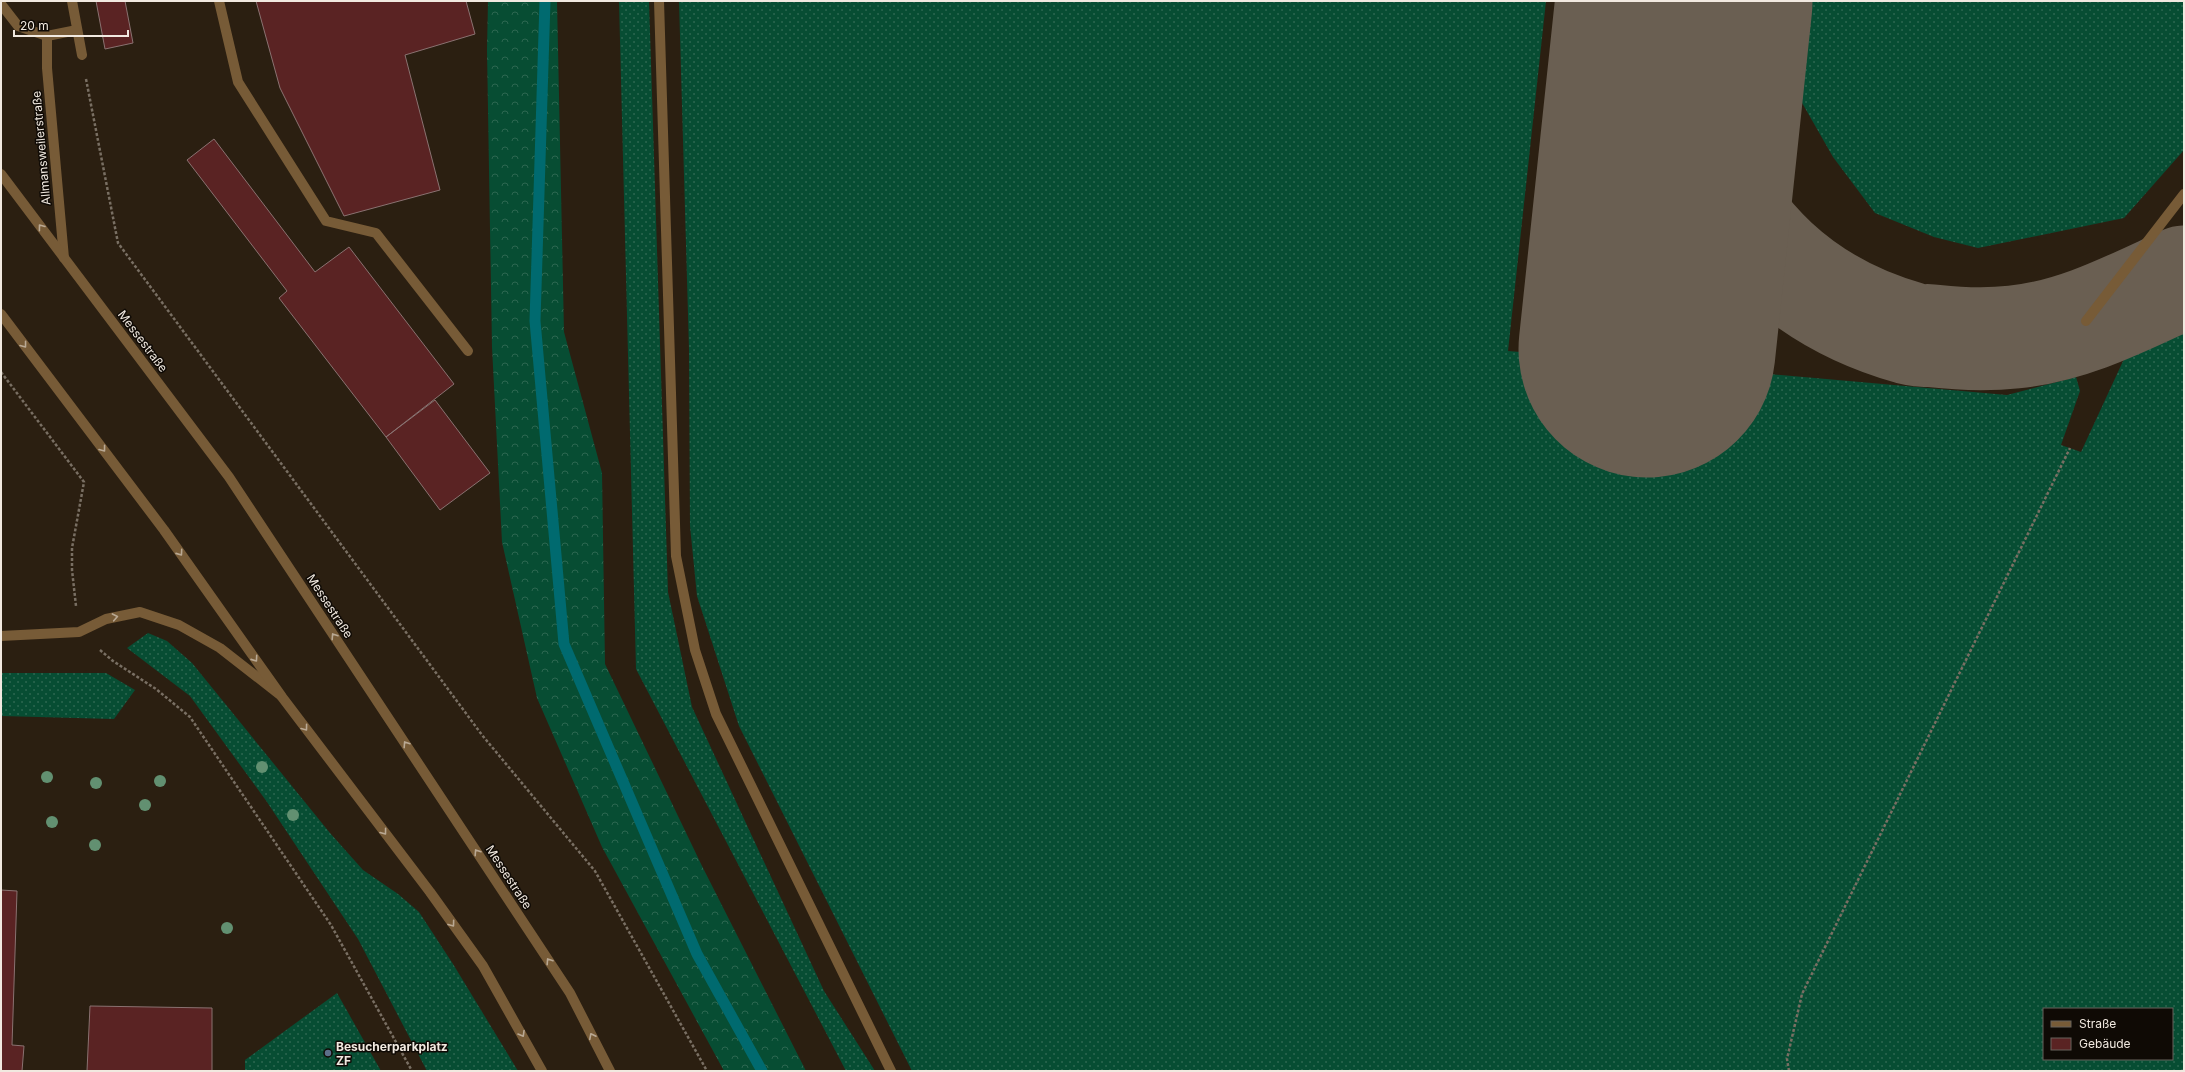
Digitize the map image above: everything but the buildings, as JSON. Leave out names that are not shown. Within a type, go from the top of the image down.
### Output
[{"type":"street","points":[[72,1],[82,55]]},
{"type":"street","points":[[219,1],[238,82],[326,221],[376,233],[468,351]]},
{"type":"street","points":[[659,1],[676,556],[695,650],[716,714],[891,1071]]},
{"type":"street","points":[[1,4],[18,26],[47,36],[77,30]]},
{"type":"street","name":"Allmansweilerstraße","points":[[47,36],[47,68],[64,258]]},
{"type":"street","name":"Messestraße","points":[[1,174],[229,477],[570,994],[610,1071]]},
{"type":"street","points":[[2086,321],[2184,194]]},
{"type":"street","points":[[1,314],[164,530],[282,697],[430,892],[482,966],[542,1071]]},
{"type":"street","points":[[1,636],[79,632],[106,619],[140,612],[179,624],[220,648],[282,697]]},
{"type":"path","points":[[82,55],[118,243],[482,735],[595,871],[707,1071]]},
{"type":"path","points":[[1,372],[84,482],[72,548],[72,570],[79,632],[113,661],[156,689],[190,717],[331,926],[412,1071]]},
{"type":"path","points":[[1790,1071],[1787,1059],[1802,994],[2070,448]]},
{"type":"green space","points":[[488,1],[557,1],[564,332],[602,473],[605,664],[702,866],[806,1071],[724,1071],[602,847],[537,698],[502,542],[492,347],[487,50]]},
{"type":"green space","points":[[619,1],[649,1],[668,592],[692,707],[824,991],[875,1071],[846,1071],[636,669]]},
{"type":"green space","points":[[679,1],[1546,1],[1508,351],[2007,395],[2076,377],[2080,391],[2061,445],[2081,452],[2124,359],[2184,332],[2184,1071],[912,1071],[739,726],[697,596],[690,526],[689,349]]},
{"type":"green space","points":[[1807,1],[2184,1],[2184,150],[2124,218],[1978,248],[1934,237],[1875,213],[1833,157],[1797,94]]},
{"type":"green space","points":[[148,633],[167,641],[192,663],[330,833],[363,870],[398,894],[419,912],[453,964],[518,1071],[427,1071],[358,939],[267,802],[190,696],[127,648]]},
{"type":"green space","points":[[1,673],[106,673],[135,690],[114,719],[1,716]]},
{"type":"green space","points":[[337,993],[381,1071],[245,1071],[245,1060]]},
{"type":"waterway","points":[[545,1],[535,321],[564,644],[697,954],[762,1071]]},
{"type":"taxiway","points":[[1683,5],[1685,87],[1691,118],[1696,134],[1711,170],[1729,204],[1751,234],[1777,260],[1805,284],[1837,304],[1872,320],[1915,335],[1984,339],[2004,338],[2037,334],[2080,322],[2184,277]]},
{"type":"runway","points":[[1647,349],[1684,1]]},
{"type":"place","name":"Besucherparkplatz ZF","points":[[328,1053]]}]
